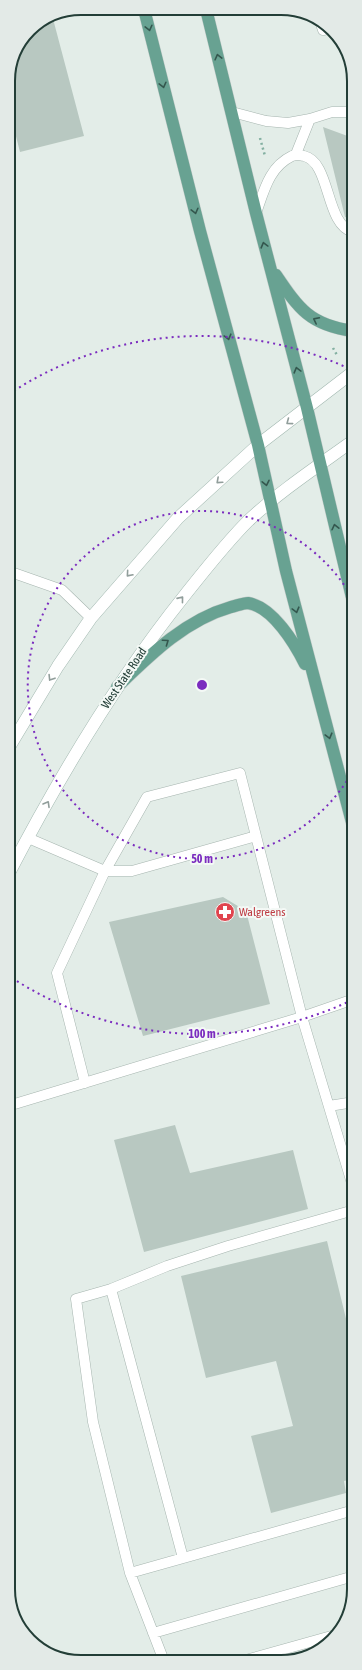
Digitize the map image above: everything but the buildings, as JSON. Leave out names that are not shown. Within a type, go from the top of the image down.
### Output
[{"type":"main road","points":[[146,15],[202,239],[258,445],[270,503],[347,803]]},
{"type":"main road","points":[[208,15],[256,213],[307,408],[347,577]]},
{"type":"main road","points":[[270,265],[293,301],[313,319],[335,328],[347,330]]},
{"type":"main road","points":[[15,737],[58,666],[91,618],[178,518],[258,445],[347,377]]},
{"type":"main road","name":"West State Road","points":[[15,862],[117,687],[166,619],[211,562],[248,522],[270,503],[347,445]]},
{"type":"main road","points":[[117,687],[157,648],[185,629],[213,612],[248,603],[266,611],[284,630],[300,654],[317,689]]},
{"type":"lane","points":[[232,112],[266,121],[288,123],[310,119],[332,112],[347,112]]},
{"type":"lane","points":[[296,154],[310,119]]},
{"type":"lane","points":[[256,213],[270,175],[284,160],[296,154],[311,157],[320,169],[327,192],[339,220],[347,229]]},
{"type":"lane","points":[[15,573],[62,590],[91,618]]},
{"type":"lane","points":[[85,1083],[57,973],[104,872],[147,797],[240,773],[302,1017],[347,1166]]},
{"type":"lane","points":[[28,838],[104,872],[132,871],[256,836]]},
{"type":"lane","points":[[15,1104],[302,1017],[347,1001]]},
{"type":"lane","points":[[329,1106],[347,1103]]},
{"type":"lane","points":[[162,1655],[130,1573],[93,1422],[76,1299],[111,1289],[167,1266],[228,1246],[347,1212]]},
{"type":"lane","points":[[111,1289],[182,1558]]},
{"type":"lane","points":[[130,1573],[347,1512]]},
{"type":"lane","points":[[153,1633],[347,1578]]},
{"type":"lane","points":[[263,1655],[326,1638]]},
{"type":"path","points":[[258,130],[266,159]]},
{"type":"path","points":[[333,348],[337,355]]},
{"type":"place","name":"Walgreens","points":[[225,912]]}]
